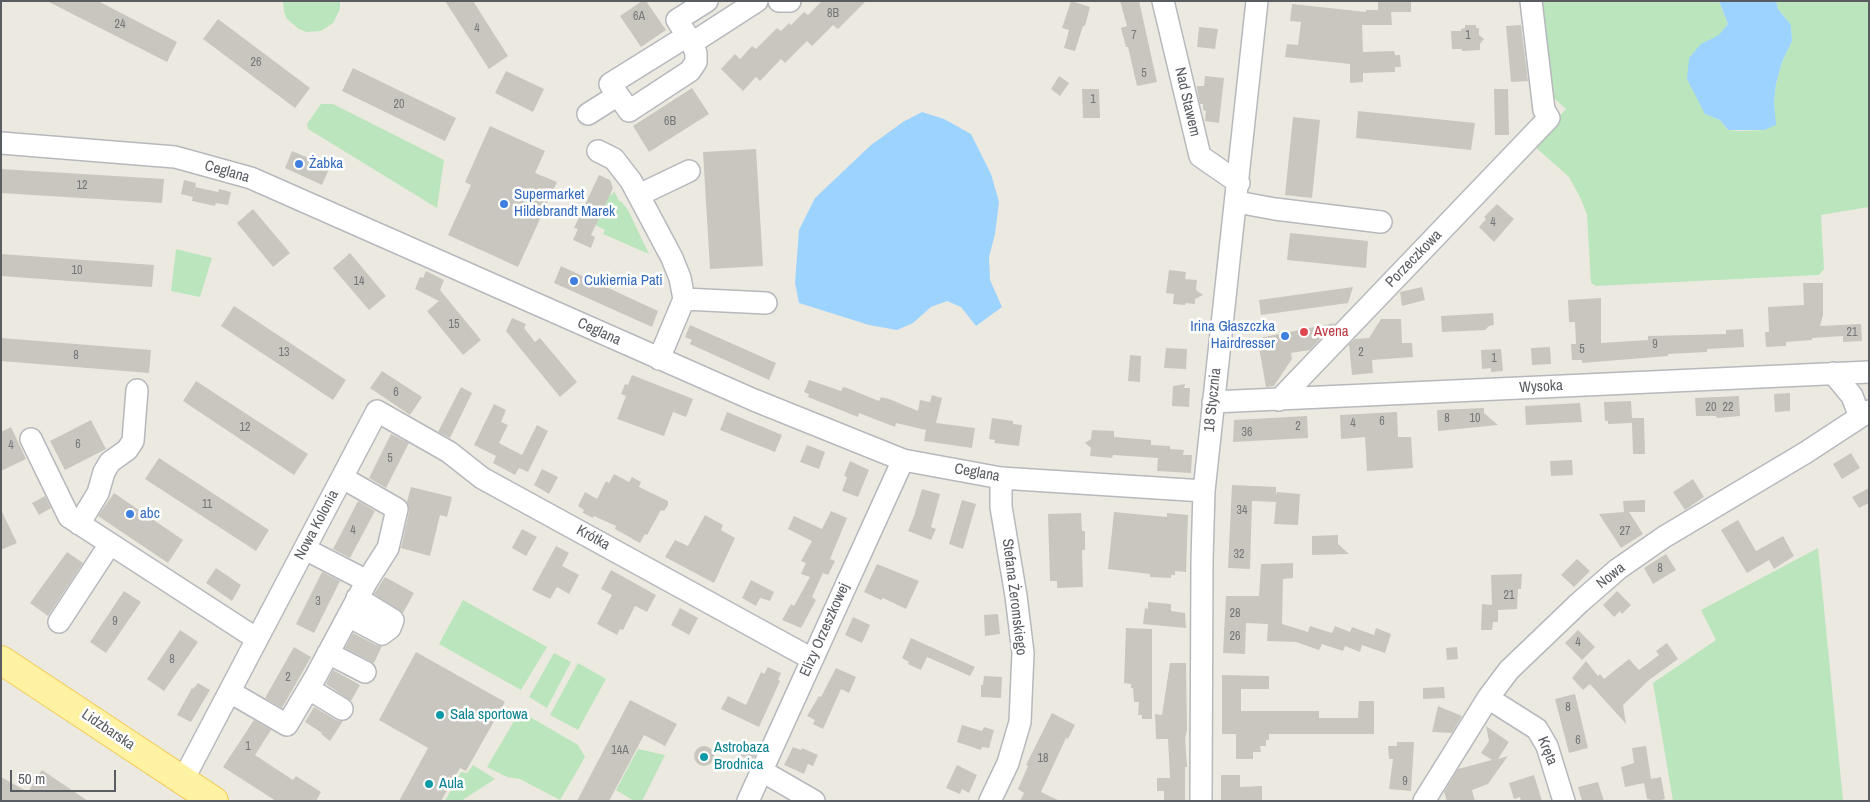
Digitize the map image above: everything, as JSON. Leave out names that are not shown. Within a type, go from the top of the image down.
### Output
[{"type":"main road","name":"Lidzbarska","points":[[1,660],[214,801]]},
{"type":"street","points":[[707,1],[677,20],[689,40],[696,53],[696,62],[690,71],[629,111],[610,84],[689,40],[757,1]]},
{"type":"street","points":[[779,1],[790,1]]},
{"type":"street","name":"Nad Stawem","points":[[1163,1],[1200,156],[1238,193]]},
{"type":"street","name":"18 Stycznia","points":[[1201,801],[1204,491],[1238,193],[1257,1]]},
{"type":"street","name":"Porzeczkowa","points":[[1279,400],[1549,118],[1544,110],[1531,1]]},
{"type":"street","points":[[588,114],[618,95]]},
{"type":"street","name":"Ceglana","points":[[1,143],[175,157],[251,178],[659,359],[754,400],[903,460],[1001,478],[1204,491]]},
{"type":"street","points":[[598,150],[614,159],[631,181],[672,258],[680,278],[684,299],[659,359]]},
{"type":"street","points":[[639,195],[689,171]]},
{"type":"street","points":[[1238,193],[1275,209],[1381,222]]},
{"type":"street","points":[[684,299],[766,303]]},
{"type":"street","name":"Wysoka","points":[[1213,402],[1869,372]]},
{"type":"street","name":"Nowa","points":[[1424,801],[1488,698],[1509,670],[1579,603],[1618,569],[1664,537],[1805,453],[1864,414],[1833,373]]},
{"type":"street","points":[[79,524],[98,493],[104,472],[110,462],[127,450],[133,442],[137,390]]},
{"type":"street","name":"Nowa Kolonia","points":[[183,780],[377,411]]},
{"type":"street","name":"Krótka","points":[[377,411],[449,452],[482,478],[812,659]]},
{"type":"street","points":[[30,439],[69,517],[257,639]]},
{"type":"street","name":"Elizy Orzeszkowej","points":[[748,801],[903,460]]},
{"type":"street","points":[[230,692],[287,725],[357,598],[388,548],[397,509],[342,478]]},
{"type":"street","name":"Stefana Żeromskiego","points":[[990,801],[1008,763],[1020,722],[1023,652],[1001,507],[1001,478]]},
{"type":"street","points":[[59,622],[110,544]]},
{"type":"street","points":[[305,549],[357,598]]},
{"type":"street","points":[[328,653],[364,672]]},
{"type":"street","points":[[309,688],[342,709]]},
{"type":"street","name":"Kręta","points":[[1488,698],[1537,729],[1547,746],[1564,801]]},
{"type":"street","points":[[762,771],[814,801]]},
{"type":"green space","points":[[283,1],[340,1],[340,9],[333,23],[321,31],[306,32],[287,19]]},
{"type":"green space","points":[[1539,1],[1719,1],[1728,24],[1719,36],[1701,44],[1705,114],[1720,120],[1728,130],[1739,131],[1764,130],[1775,112],[1776,84],[1782,62],[1792,41],[1791,25],[1778,9],[1776,1],[1869,1],[1869,207],[1821,215],[1824,269],[1819,275],[1596,286],[1591,283],[1587,215],[1581,199],[1569,177],[1533,145],[1566,109],[1547,92]]},
{"type":"green space","points":[[321,104],[333,104],[444,160],[437,208],[308,129],[307,124]]},
{"type":"green space","points":[[614,191],[620,202],[628,210],[649,254],[603,234],[605,230],[595,225],[610,194],[612,195]]},
{"type":"green space","points":[[176,249],[212,258],[200,297],[171,291]]},
{"type":"green space","points":[[1818,548],[1843,800],[1673,801],[1653,683],[1716,640],[1701,610]]},
{"type":"green space","points":[[463,600],[547,647],[521,690],[439,644]]},
{"type":"green space","points":[[554,653],[571,662],[547,708],[529,697]]},
{"type":"green space","points":[[578,663],[606,679],[578,730],[550,715]]},
{"type":"green space","points":[[520,711],[578,745],[585,757],[560,800],[520,779],[507,777],[487,767]]},
{"type":"green space","points":[[638,749],[665,755],[642,801],[634,801],[616,790]]},
{"type":"green space","points":[[473,765],[495,779],[461,801],[445,801],[461,772],[467,773]]},
{"type":"water","points":[[1719,1],[1776,1],[1778,9],[1791,25],[1792,41],[1782,62],[1776,84],[1774,101],[1776,125],[1764,130],[1728,130],[1720,120],[1705,114],[1687,79],[1689,58],[1701,44],[1719,35],[1728,24]]},
{"type":"water","points":[[922,112],[944,119],[971,134],[991,174],[999,202],[995,234],[989,257],[990,280],[1002,307],[976,326],[961,307],[947,301],[931,307],[913,323],[897,330],[869,325],[799,303],[795,283],[799,230],[815,198],[871,145],[903,122]]},
{"type":"building","points":[[47,1],[98,1],[177,42],[167,62]]},
{"type":"building","points":[[445,1],[473,1],[508,56],[489,69]]},
{"type":"building","points":[[642,1],[646,1],[666,30],[641,47],[620,16]]},
{"type":"building","points":[[822,1],[866,1],[838,29],[833,25],[812,46],[807,41],[785,63],[781,59],[760,81],[756,77],[743,91],[721,69],[735,54],[740,59],[752,46],[756,49],[777,28],[781,31],[789,23],[791,25],[804,12],[808,15]]},
{"type":"building","points":[[1071,1],[1090,7],[1075,51],[1064,48],[1069,30],[1062,28]]},
{"type":"building","points":[[1120,1],[1139,1],[1157,82],[1137,86],[1128,47],[1126,47],[1121,28],[1127,26]]},
{"type":"building","points":[[1378,1],[1411,1],[1411,12],[1391,12],[1392,25],[1362,25],[1363,52],[1394,51],[1395,55],[1400,55],[1401,67],[1395,67],[1395,72],[1363,73],[1363,82],[1350,83],[1350,64],[1285,57],[1287,44],[1298,45],[1301,22],[1290,21],[1292,4],[1366,12],[1366,10],[1378,10]]},
{"type":"building","points":[[218,19],[310,88],[295,108],[203,39]]},
{"type":"building","points":[[1465,25],[1476,25],[1476,28],[1479,28],[1479,35],[1484,39],[1480,44],[1480,50],[1462,51],[1462,49],[1452,49],[1451,31],[1461,31],[1461,29],[1465,28]]},
{"type":"building","points":[[1521,25],[1528,81],[1511,82],[1506,26]]},
{"type":"building","points":[[1199,27],[1218,29],[1215,49],[1197,47]]},
{"type":"building","points":[[353,68],[456,118],[445,141],[342,91]]},
{"type":"building","points":[[506,71],[544,89],[533,112],[495,93]]},
{"type":"building","points":[[1059,76],[1069,83],[1060,96],[1051,89]]},
{"type":"building","points":[[1205,76],[1224,78],[1219,123],[1205,121],[1206,111],[1203,110],[1203,104],[1200,104],[1197,86],[1204,86]]},
{"type":"building","points":[[692,88],[709,114],[649,152],[633,126]]},
{"type":"building","points":[[1082,89],[1099,89],[1100,118],[1083,118]]},
{"type":"building","points":[[1494,89],[1508,89],[1509,135],[1495,135]]},
{"type":"building","points":[[1358,111],[1475,123],[1471,150],[1356,138]]},
{"type":"building","points":[[1293,117],[1320,120],[1312,198],[1285,195]]},
{"type":"building","name":"Supermarket Hildebrandt Marek","points":[[490,126],[545,151],[535,173],[557,182],[518,267],[448,235],[471,185],[465,182]]},
{"type":"building","points":[[756,149],[763,266],[710,269],[703,152]]},
{"type":"building","points":[[292,151],[330,167],[322,185],[285,168]]},
{"type":"building","points":[[1,169],[164,179],[162,203],[1,193]]},
{"type":"building","points":[[599,175],[610,180],[613,188],[591,235],[595,237],[591,248],[573,240],[578,229],[574,228]]},
{"type":"building","points":[[184,180],[196,183],[193,197],[181,194]]},
{"type":"building","points":[[195,187],[218,192],[219,189],[231,192],[228,205],[216,203],[215,206],[192,201]]},
{"type":"building","points":[[1497,204],[1514,219],[1494,242],[1479,227],[1486,219],[1484,217]]},
{"type":"building","points":[[253,209],[290,253],[273,267],[237,223]]},
{"type":"building","points":[[1290,233],[1368,241],[1366,268],[1287,260]]},
{"type":"building","points":[[350,253],[386,296],[369,310],[333,268]]},
{"type":"building","points":[[1,254],[154,265],[152,287],[1,276]]},
{"type":"building","points":[[561,266],[658,311],[652,327],[554,283]]},
{"type":"building","points":[[1169,270],[1186,272],[1185,279],[1197,280],[1196,290],[1203,295],[1195,299],[1195,304],[1173,304],[1174,294],[1166,293]]},
{"type":"building","points":[[426,271],[444,280],[440,290],[481,340],[463,355],[427,311],[439,301],[415,289],[420,277],[423,278]]},
{"type":"building","points":[[1803,283],[1823,283],[1823,315],[1820,326],[1861,324],[1862,341],[1843,342],[1843,336],[1812,338],[1812,340],[1786,342],[1786,346],[1766,347],[1765,332],[1769,332],[1768,307],[1804,305]]},
{"type":"building","points":[[1353,287],[1348,303],[1261,315],[1259,300]]},
{"type":"building","points":[[1422,287],[1425,300],[1402,306],[1400,292]]},
{"type":"building","points":[[1601,298],[1601,343],[1648,340],[1648,336],[1726,334],[1726,330],[1743,329],[1744,347],[1707,349],[1707,352],[1582,363],[1582,360],[1572,360],[1571,344],[1576,344],[1575,322],[1569,322],[1568,300]]},
{"type":"building","points":[[234,306],[346,380],[333,400],[221,326]]},
{"type":"building","points":[[1493,313],[1494,325],[1489,326],[1485,330],[1442,332],[1441,316]]},
{"type":"building","points":[[512,318],[526,324],[524,328],[535,342],[540,338],[577,382],[560,397],[506,331]]},
{"type":"building","points":[[1381,319],[1401,319],[1402,343],[1412,343],[1413,357],[1372,360],[1373,373],[1352,375],[1349,344],[1355,339],[1369,338]]},
{"type":"building","points":[[1335,323],[1310,350],[1291,353],[1292,359],[1274,386],[1266,387],[1258,342],[1260,341],[1259,338]]},
{"type":"building","points":[[690,325],[776,363],[769,380],[690,344],[692,340],[685,337]]},
{"type":"building","points":[[1,338],[151,350],[149,373],[1,361]]},
{"type":"building","points":[[1550,347],[1551,364],[1532,365],[1531,348]]},
{"type":"building","points":[[1166,348],[1187,349],[1186,369],[1164,368]]},
{"type":"building","points":[[1501,349],[1503,371],[1491,372],[1491,368],[1482,369],[1481,350]]},
{"type":"building","points":[[1130,355],[1141,356],[1140,382],[1128,381]]},
{"type":"building","points":[[382,371],[422,397],[410,415],[370,388]]},
{"type":"building","points":[[632,375],[693,399],[686,417],[673,412],[664,436],[617,419],[626,396],[621,394],[625,384],[628,385]]},
{"type":"building","points":[[809,380],[841,391],[843,387],[847,388],[879,401],[881,397],[889,399],[918,411],[920,400],[930,402],[932,395],[942,398],[936,423],[975,428],[972,448],[924,441],[926,430],[896,423],[895,427],[859,413],[858,417],[808,397],[809,394],[804,392]]},
{"type":"building","points":[[196,381],[308,454],[294,475],[183,401]]},
{"type":"building","points":[[1185,384],[1184,388],[1190,388],[1189,407],[1172,406],[1173,386]]},
{"type":"building","points":[[461,387],[472,393],[450,438],[438,432]]},
{"type":"building","points":[[1790,393],[1790,411],[1775,412],[1774,394]]},
{"type":"building","points":[[1739,396],[1740,416],[1717,418],[1716,416],[1696,416],[1695,398]]},
{"type":"building","points":[[1631,401],[1632,418],[1644,418],[1645,454],[1633,454],[1632,423],[1608,424],[1608,421],[1605,421],[1604,402]]},
{"type":"building","points":[[1580,403],[1582,422],[1526,425],[1525,406]]},
{"type":"building","points":[[494,404],[506,410],[501,422],[508,425],[499,443],[522,455],[537,425],[548,431],[528,472],[519,468],[515,475],[493,463],[496,456],[474,445]]},
{"type":"building","points":[[1484,408],[1484,413],[1498,425],[1438,431],[1437,410]]},
{"type":"building","points":[[727,412],[782,435],[775,452],[720,430]]},
{"type":"building","points":[[1397,412],[1398,437],[1411,437],[1413,468],[1367,471],[1365,437],[1341,439],[1340,415]]},
{"type":"building","points":[[1307,416],[1308,438],[1233,442],[1234,420]]},
{"type":"building","points":[[992,418],[1013,421],[1013,424],[1022,425],[1019,446],[994,443],[995,440],[989,439]]},
{"type":"building","points":[[91,420],[106,449],[65,470],[50,441]]},
{"type":"building","points":[[11,427],[26,459],[1,471],[1,432]]},
{"type":"building","points":[[1092,430],[1114,431],[1114,437],[1151,440],[1151,445],[1170,446],[1170,449],[1184,450],[1183,455],[1192,455],[1191,473],[1157,471],[1158,458],[1113,455],[1112,458],[1090,456],[1091,448],[1085,443],[1091,439]]},
{"type":"building","points":[[391,434],[409,443],[386,488],[369,478]]},
{"type":"building","points":[[807,445],[825,452],[819,469],[800,462]]},
{"type":"building","points":[[1851,453],[1860,468],[1842,479],[1833,464]]},
{"type":"building","points":[[159,458],[269,530],[256,551],[145,479]]},
{"type":"building","points":[[1572,460],[1573,475],[1551,476],[1550,461]]},
{"type":"building","points":[[850,461],[869,470],[858,497],[842,491],[847,477],[844,476]]},
{"type":"building","points":[[542,469],[558,477],[549,494],[534,485]]},
{"type":"building","points":[[614,474],[629,482],[632,477],[641,482],[639,487],[668,501],[664,511],[661,510],[647,535],[645,534],[640,543],[615,529],[616,526],[583,513],[584,510],[578,506],[585,492],[597,499],[606,481],[609,483]]},
{"type":"building","points":[[1693,479],[1704,497],[1685,510],[1673,492]]},
{"type":"building","points":[[1232,485],[1276,487],[1276,495],[1277,492],[1300,494],[1298,525],[1274,524],[1276,502],[1252,501],[1250,569],[1228,568]]},
{"type":"building","points":[[411,487],[452,497],[447,517],[440,515],[430,556],[401,548],[409,512],[407,502]]},
{"type":"building","points":[[1869,488],[1869,503],[1859,508],[1852,497]]},
{"type":"building","points":[[922,489],[940,494],[931,527],[936,529],[931,540],[908,531]]},
{"type":"building","points":[[114,493],[183,540],[168,563],[98,516]]},
{"type":"building","points":[[45,496],[51,508],[39,515],[32,503]]},
{"type":"building","points":[[962,500],[976,504],[963,549],[949,544]]},
{"type":"building","points":[[1645,500],[1645,512],[1629,512],[1643,534],[1621,548],[1599,514],[1624,512],[1623,501]]},
{"type":"building","points":[[358,501],[375,511],[350,558],[333,549]]},
{"type":"building","points":[[1,510],[17,543],[1,550]]},
{"type":"building","points":[[831,511],[847,518],[830,559],[835,561],[828,575],[823,573],[812,597],[816,600],[801,628],[782,620],[791,604],[794,606],[810,577],[801,574],[806,563],[801,561],[812,541],[788,529],[794,516],[822,529]]},
{"type":"building","points":[[1114,512],[1167,517],[1167,513],[1188,515],[1186,572],[1175,571],[1175,575],[1171,575],[1171,578],[1150,577],[1150,574],[1108,569]]},
{"type":"building","points":[[1081,513],[1082,531],[1085,531],[1085,550],[1082,550],[1083,587],[1057,588],[1057,581],[1050,581],[1048,514]]},
{"type":"building","points":[[705,515],[723,525],[721,530],[735,538],[714,583],[665,557],[675,540],[688,546]]},
{"type":"building","points":[[1738,520],[1756,551],[1783,536],[1794,556],[1774,569],[1769,560],[1747,573],[1721,530]]},
{"type":"building","points":[[522,529],[537,537],[526,556],[512,548]]},
{"type":"building","points":[[1338,535],[1338,544],[1349,554],[1312,555],[1312,536]]},
{"type":"building","points":[[556,546],[569,553],[562,566],[579,575],[569,594],[557,587],[550,599],[532,590]]},
{"type":"building","points":[[67,552],[83,563],[48,616],[30,603]]},
{"type":"building","points":[[1666,554],[1676,570],[1653,584],[1644,568]]},
{"type":"building","points":[[1577,559],[1590,571],[1574,587],[1561,575]]},
{"type":"building","points":[[1293,563],[1293,578],[1283,579],[1282,624],[1308,632],[1310,626],[1332,633],[1335,626],[1350,632],[1352,627],[1374,635],[1376,628],[1391,634],[1385,653],[1362,645],[1360,652],[1345,646],[1343,651],[1322,644],[1319,650],[1296,642],[1267,641],[1268,624],[1246,623],[1245,654],[1223,653],[1226,596],[1259,596],[1261,564]]},
{"type":"building","points":[[877,564],[919,581],[906,609],[883,598],[881,600],[864,592]]},
{"type":"building","points":[[216,568],[241,585],[232,601],[206,583]]},
{"type":"building","points":[[611,570],[656,595],[647,612],[635,606],[623,630],[620,629],[617,635],[597,624],[612,595],[601,589]]},
{"type":"building","points":[[322,572],[340,581],[314,633],[296,624]]},
{"type":"building","points":[[1522,574],[1521,589],[1518,589],[1517,609],[1498,610],[1498,622],[1493,622],[1492,630],[1481,630],[1482,604],[1492,605],[1491,575]]},
{"type":"building","points":[[385,577],[414,593],[403,613],[374,594]]},
{"type":"building","points":[[751,580],[774,592],[770,601],[760,598],[756,606],[742,598]]},
{"type":"building","points":[[124,591],[141,602],[106,653],[90,642]]},
{"type":"building","points":[[1617,591],[1631,605],[1622,614],[1620,611],[1614,617],[1603,605]]},
{"type":"building","points":[[1148,602],[1171,604],[1171,611],[1185,613],[1186,628],[1143,624],[1145,608],[1148,609]]},
{"type":"building","points":[[680,608],[698,618],[689,635],[671,625]]},
{"type":"building","points":[[998,614],[1000,634],[985,636],[984,615]]},
{"type":"building","points":[[853,617],[870,625],[862,643],[845,635]]},
{"type":"building","points":[[1126,628],[1152,629],[1152,719],[1142,719],[1142,715],[1138,715],[1139,702],[1134,702],[1133,688],[1131,688],[1131,684],[1124,683]]},
{"type":"building","points":[[180,630],[198,642],[164,691],[147,679]]},
{"type":"building","points":[[1578,630],[1595,647],[1582,660],[1565,643]]},
{"type":"building","points":[[353,633],[376,645],[382,646],[374,663],[345,648]]},
{"type":"building","points":[[911,638],[975,667],[970,676],[927,657],[921,670],[908,664],[909,662],[902,658]]},
{"type":"building","points":[[1667,643],[1678,659],[1649,680],[1623,705],[1626,724],[1590,684],[1583,690],[1572,678],[1586,661],[1598,676],[1600,674],[1604,679],[1629,659],[1639,670],[1659,655],[1656,651]]},
{"type":"building","points":[[294,647],[311,657],[282,708],[265,698]]},
{"type":"building","points":[[1457,647],[1458,659],[1447,660],[1446,648]]},
{"type":"building","name":"Sala sportowa","points":[[416,652],[505,702],[466,771],[460,768],[441,801],[399,801],[428,748],[379,720]]},
{"type":"building","points":[[1170,663],[1186,663],[1187,730],[1185,738],[1187,767],[1185,767],[1185,801],[1164,801],[1164,791],[1157,791],[1157,778],[1170,778],[1168,739],[1156,739],[1155,714],[1162,715]]},
{"type":"building","points":[[768,667],[781,673],[778,680],[780,681],[759,727],[721,709],[728,696],[746,705],[761,672],[764,674]]},
{"type":"building","points":[[836,668],[856,677],[849,693],[841,689],[823,729],[813,724],[815,720],[807,716],[819,696],[821,697]]},
{"type":"building","points":[[333,670],[360,685],[351,701],[326,684]]},
{"type":"building","points":[[1222,675],[1269,676],[1269,689],[1241,689],[1241,711],[1319,711],[1319,718],[1358,718],[1359,701],[1374,701],[1374,734],[1269,734],[1266,746],[1260,746],[1261,752],[1253,752],[1253,759],[1236,759],[1236,734],[1222,734]]},
{"type":"building","points":[[984,676],[1002,677],[1001,698],[981,697],[981,685],[983,685]]},
{"type":"building","points":[[198,683],[210,690],[191,722],[177,715],[192,688]]},
{"type":"building","points":[[1444,687],[1445,698],[1423,699],[1423,688]]},
{"type":"building","points":[[1575,694],[1588,748],[1569,753],[1555,699]]},
{"type":"building","points":[[630,700],[677,724],[665,746],[644,735],[609,801],[577,801]]},
{"type":"building","points":[[1438,706],[1462,716],[1452,733],[1432,732]]},
{"type":"building","points":[[314,707],[336,720],[343,721],[330,741],[322,733],[305,722]]},
{"type":"building","points":[[1052,713],[1075,725],[1068,739],[1066,738],[1041,792],[1060,801],[1020,801],[1024,793],[1018,789],[1028,766],[1026,765]]},
{"type":"building","points":[[254,720],[271,730],[255,755],[293,780],[296,776],[321,792],[316,801],[276,801],[223,767]]},
{"type":"building","points":[[962,725],[982,731],[984,727],[994,730],[989,748],[982,747],[981,750],[957,742]]},
{"type":"building","points":[[1486,726],[1509,742],[1498,759],[1508,756],[1488,784],[1472,790],[1475,801],[1447,801],[1444,792],[1458,769],[1492,760],[1481,753],[1489,741]]},
{"type":"building","points":[[1397,742],[1414,742],[1411,791],[1389,789],[1393,759],[1389,759],[1388,746],[1397,746]]},
{"type":"building","points":[[747,744],[758,750],[752,761],[741,756]]},
{"type":"building","name":"Astrobaza Brodnica","points":[[704,746],[711,749],[714,756],[711,763],[704,766],[697,763],[694,756],[697,749]]},
{"type":"building","points":[[1646,746],[1651,779],[1661,777],[1665,799],[1657,801],[1647,799],[1644,783],[1625,787],[1621,767],[1634,763],[1632,748]]},
{"type":"building","points":[[793,747],[801,750],[802,748],[818,755],[813,766],[808,764],[804,774],[784,765]]},
{"type":"building","points":[[957,765],[977,775],[969,793],[962,789],[960,794],[946,788]]},
{"type":"building","points":[[42,770],[88,801],[1,801],[1,777],[28,792]]},
{"type":"building","points":[[1221,775],[1240,775],[1240,787],[1262,786],[1262,801],[1221,801]]},
{"type":"building","points":[[1534,775],[1542,801],[1521,801],[1520,797],[1514,799],[1509,783]]},
{"type":"building","points":[[1598,782],[1604,801],[1582,801],[1578,787]]},
{"type":"place","name":"Żabka","points":[[299,164]]},
{"type":"place","name":"Supermarket Hildebrandt Marek","points":[[504,204]]},
{"type":"place","name":"Cukiernia Pati","points":[[574,281]]},
{"type":"place","name":"Avena","points":[[1304,332]]},
{"type":"place","name":"Irina Głaszczka Hairdresser","points":[[1285,336]]},
{"type":"place","name":"abc","points":[[130,514]]},
{"type":"place","name":"Sala sportowa","points":[[440,715]]},
{"type":"place","name":"Astrobaza Brodnica","points":[[704,757]]},
{"type":"place","name":"Aula","points":[[429,784]]}]
